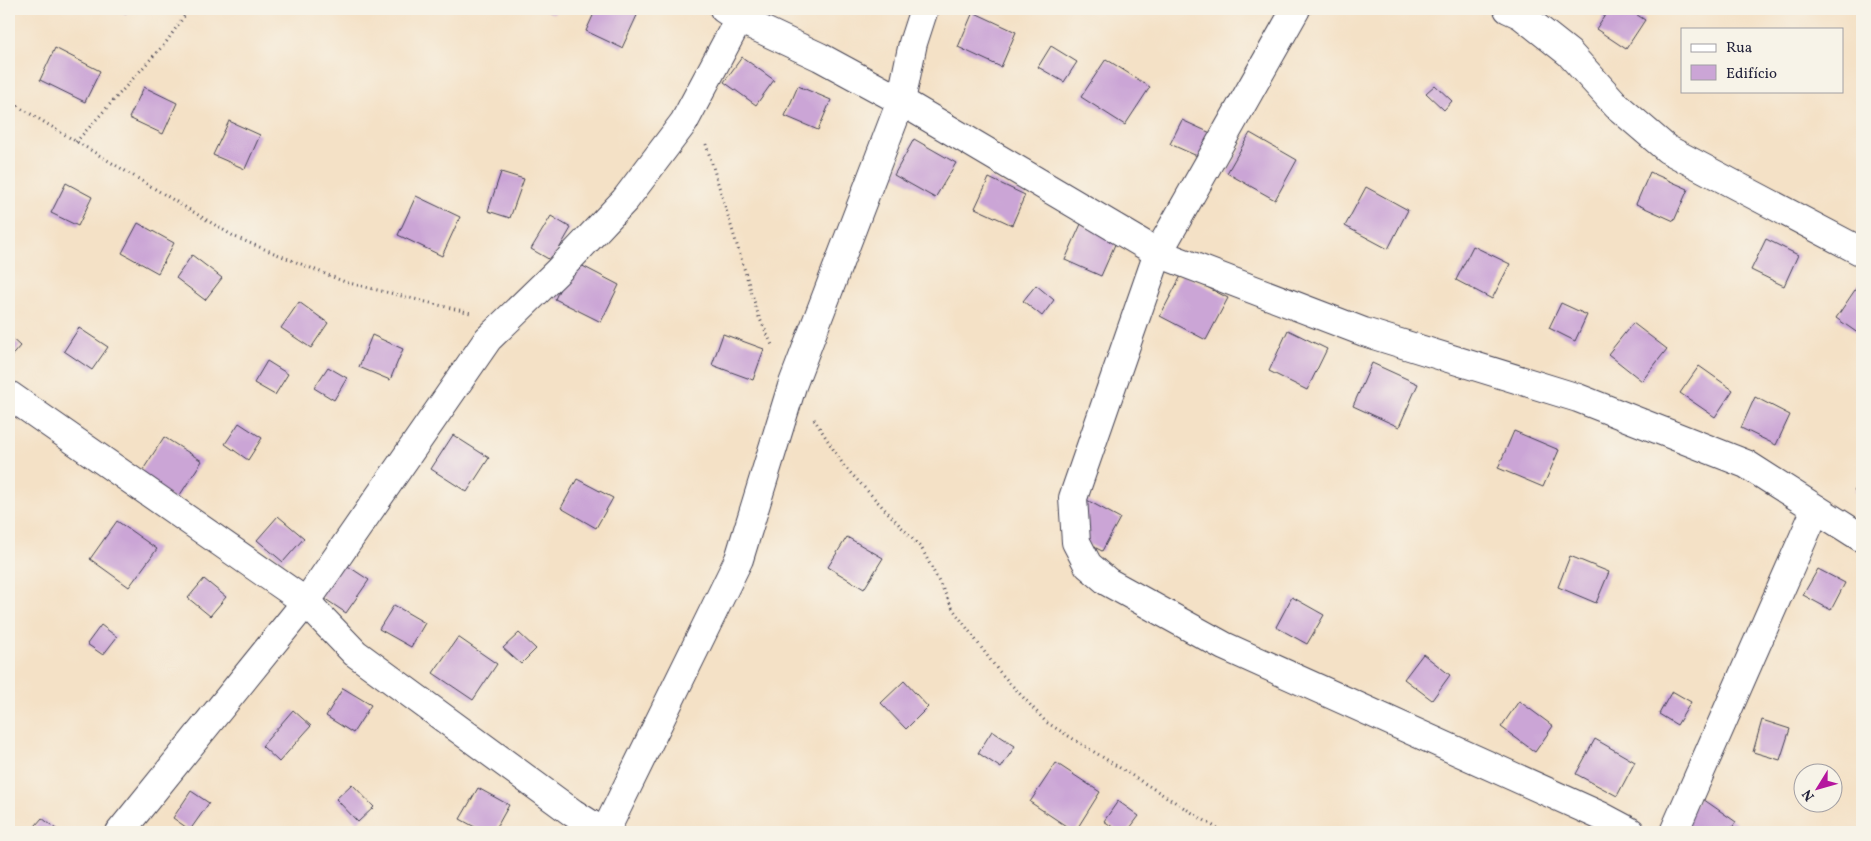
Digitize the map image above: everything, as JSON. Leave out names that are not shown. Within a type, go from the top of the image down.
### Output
[{"type":"street","points":[[9,395],[306,602],[355,653],[566,807],[604,832],[739,559],[792,386],[901,101],[913,43],[924,9]]},
{"type":"street","points":[[1296,9],[1158,253],[1074,498],[1076,542],[1088,565],[1108,582],[1224,646],[1594,824],[1630,832]]},
{"type":"street","points":[[1508,9],[1521,15],[1569,53],[1617,106],[1666,149],[1862,252]]},
{"type":"street","points":[[120,832],[306,602],[488,339],[625,200],[684,122],[694,105],[732,14],[820,57],[901,101],[1158,253],[1364,332],[1587,401],[1746,464],[1862,538]]},
{"type":"street","points":[[1674,832],[1816,508]]},
{"type":"path","points":[[76,142],[167,41],[188,9]]},
{"type":"path","points":[[9,102],[235,237],[344,282],[505,322]]},
{"type":"path","points":[[694,105],[759,317],[792,386],[844,466],[922,549],[953,609],[997,669],[1046,722],[1223,832]]},
{"type":"building","points":[[113,9],[129,9],[126,14]]},
{"type":"building","points":[[542,9],[556,9],[554,14]]},
{"type":"building","points":[[596,9],[634,9],[639,11],[622,48],[586,31]]},
{"type":"building","points":[[1609,9],[1628,9],[1645,20],[1626,49],[1596,29]]},
{"type":"building","points":[[973,12],[1016,32],[1001,67],[958,47]]},
{"type":"building","points":[[1051,46],[1077,62],[1064,82],[1038,67]]},
{"type":"building","points":[[55,48],[100,71],[85,102],[40,80]]},
{"type":"building","points":[[742,57],[774,80],[756,105],[724,82]]},
{"type":"building","points":[[1106,59],[1150,87],[1125,125],[1081,97]]},
{"type":"building","points":[[1435,85],[1452,101],[1444,110],[1426,93]]},
{"type":"building","points":[[798,86],[831,100],[818,130],[785,116]]},
{"type":"building","points":[[144,87],[177,103],[163,134],[129,118]]},
{"type":"building","points":[[1182,120],[1215,135],[1204,159],[1170,144]]},
{"type":"building","points":[[229,121],[260,135],[245,169],[213,155]]},
{"type":"building","points":[[1250,133],[1297,160],[1275,200],[1227,173]]},
{"type":"building","points":[[914,139],[956,163],[935,198],[894,175]]},
{"type":"building","points":[[501,172],[524,179],[510,218],[488,211]]},
{"type":"building","points":[[1650,172],[1688,189],[1674,221],[1636,204]]},
{"type":"building","points":[[989,178],[1025,195],[1012,225],[975,208]]},
{"type":"building","points":[[66,183],[92,197],[78,226],[51,213]]},
{"type":"building","points":[[1366,187],[1408,210],[1388,249],[1345,226]]},
{"type":"building","points":[[416,196],[460,217],[442,256],[398,235]]},
{"type":"building","points":[[551,216],[571,228],[552,261],[531,249]]},
{"type":"building","points":[[138,223],[174,243],[158,273],[122,253]]},
{"type":"building","points":[[1081,224],[1117,240],[1101,276],[1065,260]]},
{"type":"building","points":[[1766,239],[1798,255],[1784,286],[1751,270]]},
{"type":"building","points":[[1473,246],[1510,264],[1492,299],[1456,280]]},
{"type":"building","points":[[192,255],[222,278],[205,300],[176,278]]},
{"type":"building","points":[[573,261],[619,285],[601,322],[555,299]]},
{"type":"building","points":[[1182,274],[1228,298],[1206,340],[1160,316]]},
{"type":"building","points":[[1859,284],[1862,286],[1862,336],[1836,318]]},
{"type":"building","points":[[1036,285],[1054,300],[1042,316],[1023,301]]},
{"type":"building","points":[[299,302],[328,323],[311,348],[281,328]]},
{"type":"building","points":[[1561,303],[1587,315],[1575,341],[1549,328]]},
{"type":"building","points":[[1633,323],[1667,349],[1642,381],[1608,354]]},
{"type":"building","points":[[79,328],[108,347],[92,370],[64,351]]},
{"type":"building","points":[[1288,330],[1327,349],[1307,390],[1269,371]]},
{"type":"building","points":[[723,334],[764,349],[753,380],[712,365]]},
{"type":"building","points":[[372,335],[403,349],[390,380],[359,367]]},
{"type":"building","points":[[9,336],[20,346],[9,359]]},
{"type":"building","points":[[267,361],[288,374],[275,395],[254,383]]},
{"type":"building","points":[[1372,363],[1418,384],[1399,427],[1353,406]]},
{"type":"building","points":[[1699,366],[1733,390],[1715,417],[1680,393]]},
{"type":"building","points":[[328,367],[347,378],[334,400],[314,388]]},
{"type":"building","points":[[1755,397],[1790,415],[1776,445],[1741,428]]},
{"type":"building","points":[[239,423],[262,438],[248,460],[225,444]]},
{"type":"building","points":[[1514,431],[1559,450],[1543,487],[1498,468]]},
{"type":"building","points":[[453,435],[489,458],[467,492],[431,469]]},
{"type":"building","points":[[164,437],[202,461],[176,501],[139,476]]},
{"type":"building","points":[[577,479],[613,498],[596,528],[561,508]]},
{"type":"building","points":[[1862,481],[1862,498],[1854,491]]},
{"type":"building","points":[[1085,499],[1120,518],[1102,551],[1067,533]]},
{"type":"building","points":[[278,516],[304,538],[283,562],[257,540]]},
{"type":"building","points":[[117,521],[157,549],[129,587],[90,559]]},
{"type":"building","points":[[847,537],[883,558],[864,589],[828,567]]},
{"type":"building","points":[[1570,556],[1609,572],[1596,603],[1558,587]]},
{"type":"building","points":[[334,557],[369,580],[346,613],[312,590]]},
{"type":"building","points":[[1818,569],[1845,583],[1831,610],[1803,595]]},
{"type":"building","points":[[204,579],[226,597],[210,616],[188,598]]},
{"type":"building","points":[[1292,597],[1324,615],[1307,644],[1276,627]]},
{"type":"building","points":[[394,605],[425,623],[411,647],[379,629]]},
{"type":"building","points":[[101,625],[117,637],[103,655],[87,644]]},
{"type":"building","points":[[519,633],[536,649],[521,664],[503,648]]},
{"type":"building","points":[[458,637],[497,664],[473,700],[433,673]]},
{"type":"building","points":[[1423,654],[1450,675],[1432,700],[1404,679]]},
{"type":"building","points":[[904,681],[928,707],[906,729],[881,703]]},
{"type":"building","points":[[343,688],[371,705],[353,733],[326,716]]},
{"type":"building","points":[[1672,691],[1691,702],[1677,725],[1659,714]]},
{"type":"building","points":[[1519,701],[1553,726],[1535,752],[1501,727]]},
{"type":"building","points":[[293,710],[311,726],[279,762],[262,746]]},
{"type":"building","points":[[1762,720],[1790,729],[1780,760],[1753,752]]},
{"type":"building","points":[[992,731],[1015,746],[1001,768],[978,753]]},
{"type":"building","points":[[1595,739],[1635,762],[1617,796],[1576,774]]},
{"type":"building","points":[[1056,763],[1100,792],[1075,832],[1030,802]]},
{"type":"building","points":[[352,784],[374,807],[358,822],[336,799]]},
{"type":"building","points":[[478,788],[509,805],[494,832],[484,832],[460,819]]},
{"type":"building","points":[[191,791],[209,803],[190,830],[173,818]]},
{"type":"building","points":[[1700,797],[1736,822],[1729,832],[1693,832],[1681,824]]},
{"type":"building","points":[[1118,801],[1139,816],[1127,832],[1120,832],[1104,821]]},
{"type":"building","points":[[42,818],[60,832],[30,832]]}]
